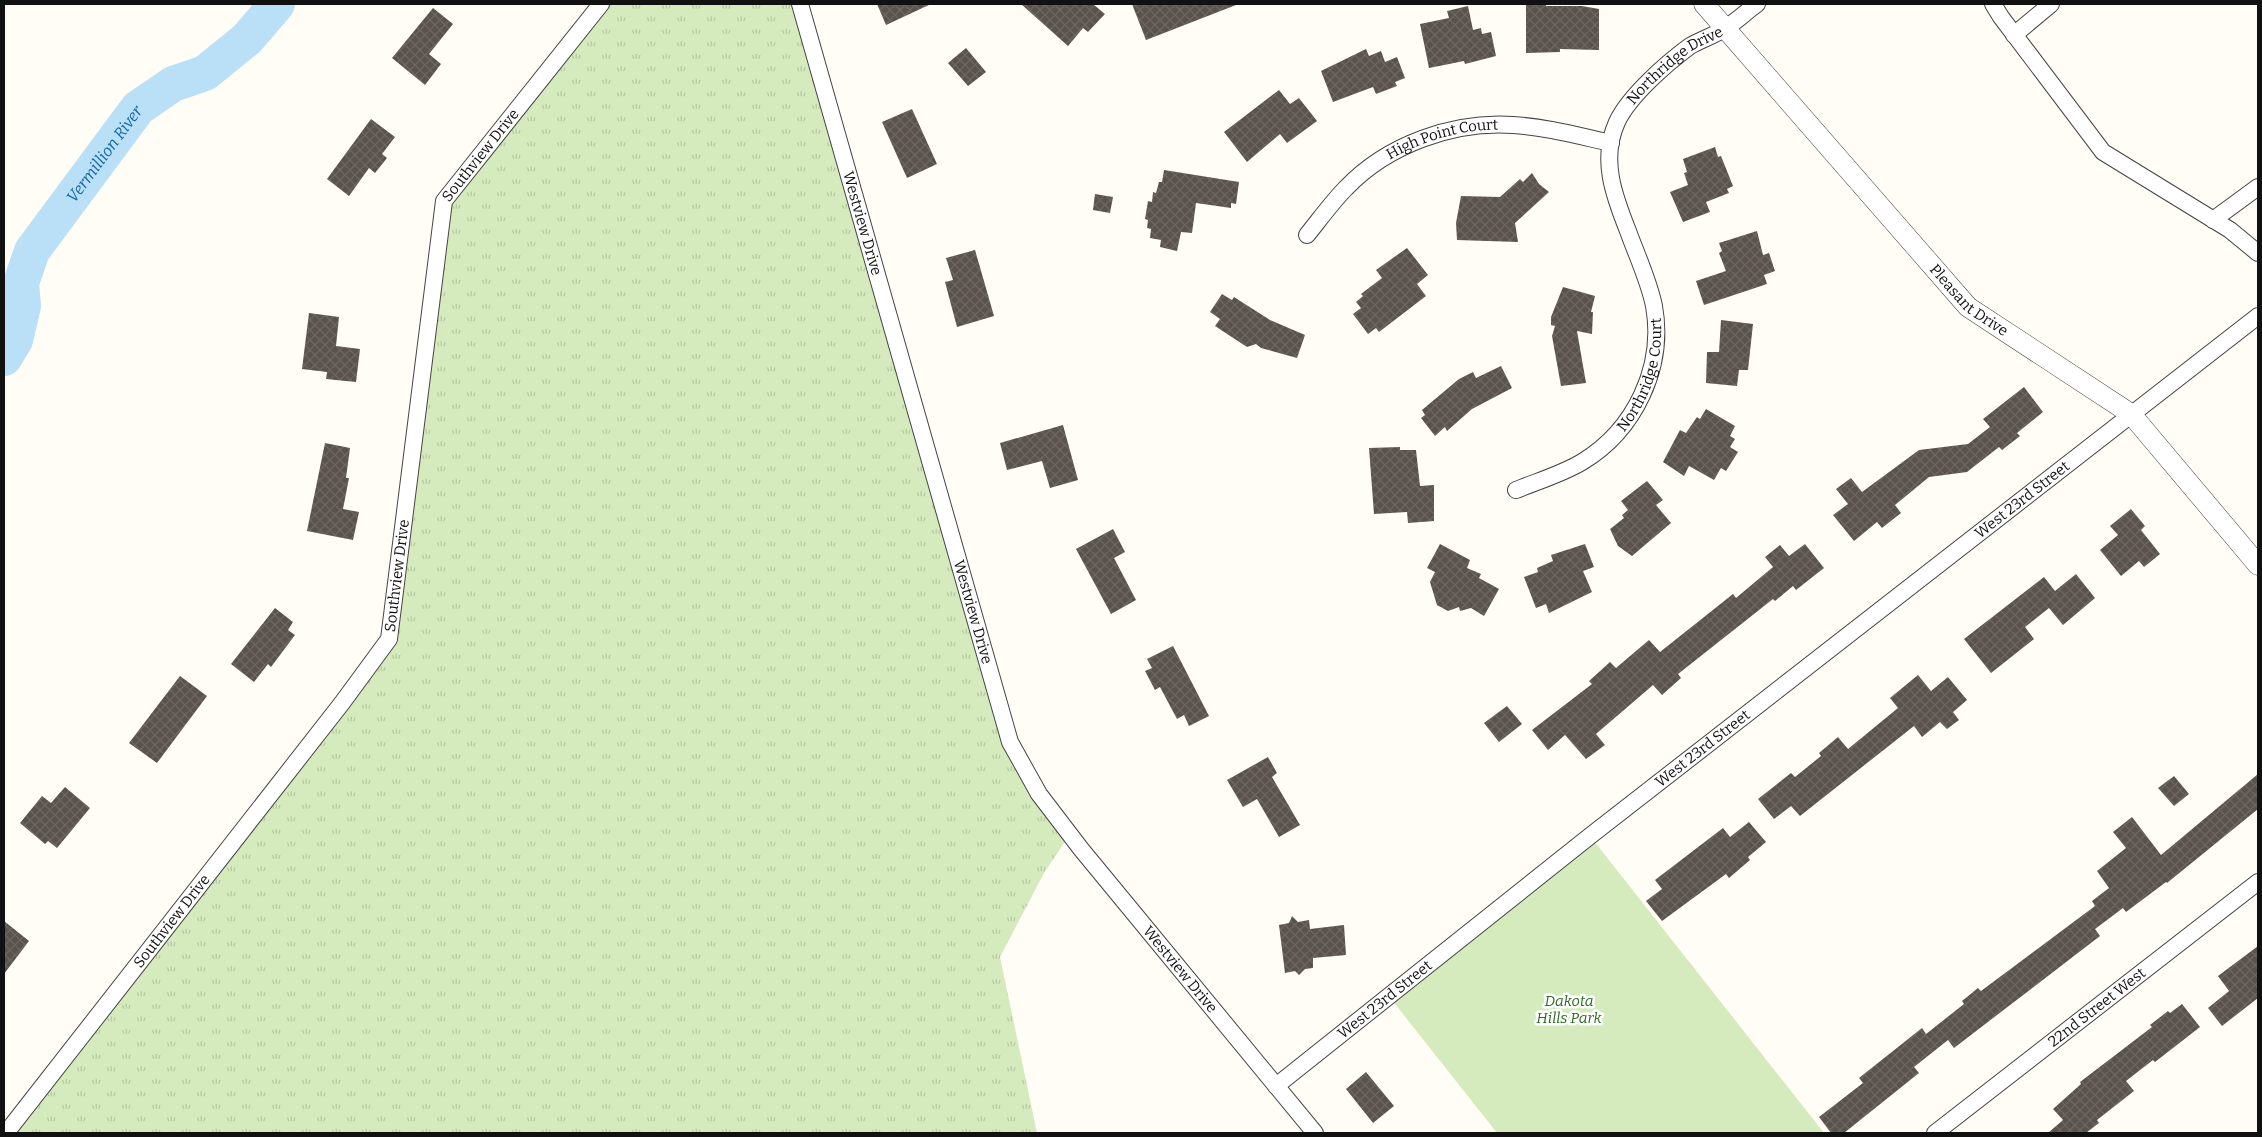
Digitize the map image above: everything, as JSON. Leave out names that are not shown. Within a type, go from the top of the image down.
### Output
[{"type":"street","name":"Southview Drive","points":[[6,1133],[342,704],[389,639],[444,201],[601,4]]},
{"type":"street","name":"Westview Drive","points":[[800,4],[1010,742],[1039,794],[1081,849],[1315,1133]]},
{"type":"street","name":"Pleasant Drive","points":[[1704,4],[1968,307],[2131,414],[2258,564]]},
{"type":"street","name":"Northridge Drive","points":[[1611,143],[1616,124],[1624,108],[1635,94],[1691,46],[1726,28],[1757,4]]},
{"type":"street","points":[[1993,4],[2014,35],[2103,152],[2230,230],[2258,252]]},
{"type":"street","points":[[2014,35],[2051,4]]},
{"type":"street","name":"High Point Court","points":[[1307,236],[1345,188],[1357,178],[1394,152],[1437,134],[1482,126],[1512,125],[1611,143]]},
{"type":"street","name":"Northridge Court","points":[[1516,490],[1580,463],[1603,446],[1632,415],[1649,377],[1655,349],[1654,306],[1611,184],[1609,156],[1611,143]]},
{"type":"street","points":[[2213,220],[2258,187]]},
{"type":"street","name":"West 23rd Street","points":[[1276,1086],[1590,836],[2258,316]]},
{"type":"street","name":"22nd Street West","points":[[1935,1133],[2258,882]]},
{"type":"green space","points":[[601,4],[800,4],[1010,742],[1070,834],[1044,873],[1000,957],[1037,1133],[6,1133],[389,639],[444,201]]},
{"type":"green space","name":"Dakota Hills Park","points":[[1590,836],[1824,1133],[1497,1133],[1388,995]]},
{"type":"building","points":[[877,4],[931,4],[886,25]]},
{"type":"building","points":[[1021,4],[1093,4],[1105,14],[1088,32],[1083,28],[1068,46]]},
{"type":"building","points":[[1132,4],[1236,4],[1236,5],[1146,40]]},
{"type":"building","points":[[1526,4],[1582,6],[1599,9],[1599,50],[1560,49],[1560,52],[1526,53]]},
{"type":"building","points":[[1468,6],[1473,30],[1481,28],[1482,34],[1491,32],[1496,56],[1465,64],[1464,61],[1429,68],[1420,24],[1449,18],[1447,11]]},
{"type":"building","points":[[433,8],[453,24],[429,54],[441,64],[425,85],[392,58]]},
{"type":"building","points":[[966,48],[986,72],[968,86],[948,63]]},
{"type":"building","points":[[1366,49],[1369,56],[1381,51],[1385,62],[1397,57],[1405,78],[1395,82],[1397,86],[1376,94],[1373,87],[1333,102],[1321,71]]},
{"type":"building","points":[[1279,90],[1290,104],[1299,98],[1317,121],[1287,143],[1280,134],[1247,162],[1224,132]]},
{"type":"building","points":[[912,109],[937,164],[907,178],[882,122]]},
{"type":"building","points":[[371,119],[395,137],[382,154],[387,158],[375,173],[369,168],[349,196],[327,179]]},
{"type":"building","points":[[1715,147],[1718,157],[1721,156],[1733,186],[1727,189],[1729,193],[1706,202],[1710,212],[1683,222],[1670,192],[1688,185],[1684,173],[1687,172],[1683,159]]},
{"type":"building","points":[[1164,170],[1239,182],[1236,204],[1231,203],[1231,208],[1196,203],[1192,233],[1181,232],[1177,251],[1160,247],[1161,240],[1150,238],[1151,229],[1147,228],[1148,220],[1145,219],[1148,201],[1152,202],[1153,192],[1156,193],[1159,182],[1162,182]]},
{"type":"building","points":[[1532,173],[1539,184],[1549,192],[1515,223],[1518,242],[1457,240],[1456,223],[1461,196],[1500,197],[1520,179],[1523,182]]},
{"type":"building","points":[[1095,194],[1113,197],[1110,213],[1093,210]]},
{"type":"building","points":[[1757,231],[1763,255],[1769,253],[1775,271],[1764,275],[1767,284],[1704,305],[1696,281],[1726,271],[1719,253],[1722,251],[1719,243]]},
{"type":"building","points":[[1407,248],[1428,275],[1417,284],[1426,296],[1379,332],[1376,328],[1368,334],[1353,314],[1361,308],[1356,302],[1363,296],[1361,294],[1382,278],[1376,270]]},
{"type":"building","points":[[975,250],[994,316],[957,327],[945,282],[953,280],[946,258]]},
{"type":"building","points":[[1563,287],[1595,296],[1591,312],[1593,312],[1592,334],[1577,331],[1586,383],[1561,386],[1552,336],[1555,326],[1551,325],[1551,317]]},
{"type":"building","points":[[1222,294],[1232,300],[1234,297],[1270,320],[1305,335],[1297,358],[1261,348],[1256,344],[1247,347],[1215,326],[1220,319],[1210,312]]},
{"type":"building","points":[[309,313],[339,317],[336,346],[360,349],[356,382],[326,379],[327,372],[302,369]]},
{"type":"building","points":[[1721,320],[1753,324],[1748,370],[1739,370],[1737,386],[1706,383],[1707,352],[1719,352]]},
{"type":"building","points":[[1501,366],[1512,388],[1472,409],[1447,431],[1445,427],[1435,436],[1421,418],[1425,415],[1422,410],[1459,379],[1473,372],[1476,378]]},
{"type":"building","points":[[2024,387],[2043,412],[2017,433],[2020,436],[2002,450],[1999,447],[1967,472],[1929,477],[1895,505],[1901,513],[1882,528],[1877,522],[1854,541],[1833,515],[1848,504],[1836,489],[1851,478],[1862,492],[1919,450],[1968,444],[1990,427],[1983,419]]},
{"type":"building","points":[[1706,409],[1735,426],[1730,436],[1735,439],[1730,447],[1738,452],[1726,471],[1721,468],[1714,480],[1689,466],[1684,476],[1663,462],[1680,430],[1686,433],[1697,417],[1700,419]]},
{"type":"building","points":[[1063,425],[1078,480],[1050,488],[1042,461],[1007,470],[1000,443]]},
{"type":"building","points":[[325,443],[350,448],[346,478],[349,478],[343,509],[359,512],[353,540],[307,531]]},
{"type":"building","points":[[1400,447],[1400,450],[1416,450],[1420,486],[1434,485],[1434,521],[1408,523],[1407,512],[1374,514],[1369,448]]},
{"type":"building","points":[[1647,481],[1663,500],[1656,505],[1671,523],[1632,556],[1618,546],[1610,529],[1624,518],[1622,515],[1628,510],[1621,501]]},
{"type":"building","points":[[2131,509],[2145,526],[2141,530],[2160,554],[2144,567],[2139,561],[2121,576],[2100,550],[2118,535],[2110,526]]},
{"type":"building","points":[[1113,529],[1125,552],[1114,558],[1136,600],[1111,614],[1076,549]]},
{"type":"building","points":[[1440,544],[1470,560],[1467,568],[1481,574],[1479,578],[1499,589],[1484,616],[1471,608],[1460,611],[1459,607],[1448,611],[1437,605],[1430,582],[1435,572],[1427,568]]},
{"type":"building","points":[[1585,544],[1594,567],[1583,571],[1592,592],[1549,613],[1546,604],[1536,608],[1524,577],[1538,572],[1537,568],[1553,561],[1551,555]]},
{"type":"building","points":[[1805,544],[1824,568],[1796,590],[1793,586],[1775,601],[1773,599],[1678,674],[1681,678],[1662,695],[1653,685],[1596,734],[1605,745],[1586,759],[1565,735],[1548,750],[1532,730],[1592,684],[1589,681],[1610,662],[1616,668],[1649,640],[1660,652],[1733,594],[1736,598],[1773,567],[1765,557],[1780,545],[1789,556]]},
{"type":"building","points":[[2076,574],[2095,598],[2063,625],[2049,608],[2025,627],[2034,639],[1991,673],[1964,639],[2044,577],[2055,591]]},
{"type":"building","points":[[275,608],[293,622],[288,630],[295,635],[271,667],[268,664],[254,682],[231,664]]},
{"type":"building","points":[[1173,646],[1209,716],[1189,726],[1184,715],[1177,719],[1160,687],[1155,690],[1145,671],[1152,668],[1147,659]]},
{"type":"building","points":[[1918,675],[1931,691],[1948,677],[1967,700],[1953,712],[1959,720],[1947,729],[1940,722],[1922,737],[1914,726],[1800,816],[1791,806],[1774,819],[1758,799],[1791,773],[1795,777],[1821,756],[1819,753],[1838,737],[1848,749],[1898,708],[1890,698]]},
{"type":"building","points":[[180,676],[207,696],[157,763],[129,743]]},
{"type":"building","points":[[1507,706],[1522,724],[1499,742],[1484,723]]},
{"type":"building","points":[[1268,757],[1277,773],[1272,777],[1300,825],[1279,837],[1257,799],[1243,807],[1227,780]]},
{"type":"building","points":[[2258,774],[2258,809],[2167,883],[2126,912],[2123,908],[2095,929],[2100,936],[1954,1048],[1948,1040],[1914,1067],[1919,1073],[1844,1133],[1831,1133],[1819,1117],[1863,1083],[1859,1078],[1922,1028],[1926,1034],[1964,1004],[1962,1001],[1978,988],[1981,991],[2095,906],[2092,901],[2109,888],[2097,871],[2126,848],[2113,832],[2132,817],[2161,855]]},
{"type":"building","points":[[2174,776],[2189,794],[2174,806],[2158,788]]},
{"type":"building","points":[[65,787],[90,808],[57,848],[48,841],[45,844],[20,823],[42,796],[51,803]]},
{"type":"building","points":[[1749,822],[1766,842],[1748,857],[1750,860],[1729,878],[1726,874],[1662,921],[1646,901],[1662,889],[1655,880],[1723,828],[1730,837]]},
{"type":"building","points":[[1292,916],[1298,922],[1309,920],[1310,929],[1344,925],[1346,955],[1313,958],[1313,968],[1305,969],[1299,975],[1295,971],[1285,973],[1279,925],[1289,923]]},
{"type":"building","points":[[4,921],[29,941],[4,974]]},
{"type":"building","points":[[2258,946],[2258,998],[2222,1026],[2208,1008],[2229,991],[2218,976]]},
{"type":"building","points":[[2182,1004],[2200,1027],[2155,1062],[2153,1060],[2126,1081],[2134,1091],[2097,1120],[2099,1123],[2086,1133],[2048,1133],[2063,1120],[2053,1109],[2081,1084],[2080,1082],[2152,1027],[2150,1025],[2168,1011],[2170,1013]]},
{"type":"building","points":[[1366,1072],[1394,1106],[1373,1123],[1346,1089]]},
{"type":"waterway","name":"Vermillion River","points":[[4,358],[15,340],[23,306],[21,283],[32,251],[138,108],[173,84],[205,73],[247,39],[277,4]]}]
